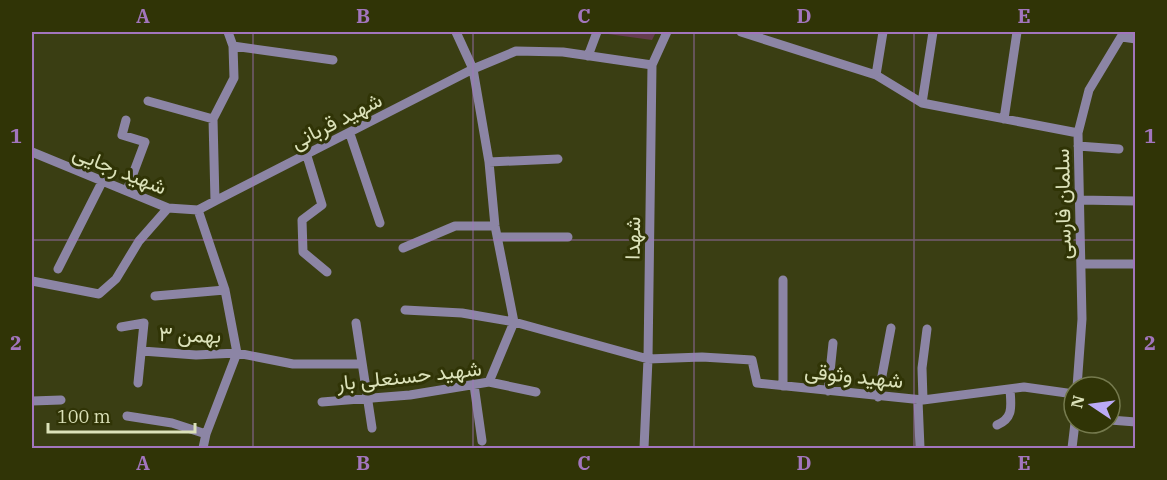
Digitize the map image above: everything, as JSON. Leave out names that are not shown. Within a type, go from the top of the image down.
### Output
[{"type":"street","points":[[215,201],[213,119],[234,78],[233,46],[228,32]]},
{"type":"street","points":[[456,32],[473,69],[489,162],[495,226],[514,322],[489,382]]},
{"type":"street","points":[[588,56],[597,32]]},
{"type":"street","name":"شهدا","points":[[644,448],[648,359],[652,65],[667,32]]},
{"type":"street","points":[[741,32],[876,75],[922,104],[1078,133]]},
{"type":"street","points":[[876,75],[883,32]]},
{"type":"street","points":[[922,104],[933,32]]},
{"type":"street","points":[[1004,119],[1017,32]]},
{"type":"street","points":[[1123,34],[1136,39]]},
{"type":"street","name":"سلمان فارسی","points":[[1078,375],[1082,319],[1078,133],[1089,90],[1123,34]]},
{"type":"street","points":[[233,46],[333,60]]},
{"type":"street","name":"شهید قربانی","points":[[198,210],[473,69],[516,51],[562,52],[652,65]]},
{"type":"street","points":[[148,101],[213,119]]},
{"type":"street","points":[[126,120],[123,135],[145,142],[127,190]]},
{"type":"street","points":[[350,134],[380,223]]},
{"type":"street","points":[[1078,146],[1119,149]]},
{"type":"street","name":"شهید رجایی","points":[[32,152],[168,208],[198,210]]},
{"type":"street","points":[[307,156],[322,205],[302,220],[303,252],[327,272]]},
{"type":"street","points":[[489,162],[558,159]]},
{"type":"street","points":[[58,268],[103,180]]},
{"type":"street","points":[[1079,200],[1136,201]]},
{"type":"street","points":[[32,281],[99,294],[116,279],[139,241],[168,208]]},
{"type":"street","points":[[198,210],[225,290],[237,353],[206,434],[204,448]]},
{"type":"street","points":[[403,248],[455,226],[495,226]]},
{"type":"street","points":[[498,237],[568,237]]},
{"type":"street","points":[[1081,264],[1136,264]]},
{"type":"street","points":[[783,280],[783,386]]},
{"type":"street","points":[[155,296],[225,290]]},
{"type":"street","points":[[405,310],[462,313],[514,322],[648,359]]},
{"type":"street","points":[[121,327],[144,323],[138,383]]},
{"type":"street","points":[[356,323],[372,428]]},
{"type":"street","points":[[878,397],[891,328]]},
{"type":"street","points":[[920,448],[920,400],[927,329]]},
{"type":"street","points":[[828,391],[834,343]]},
{"type":"street","name":"بهمن ۳","points":[[142,351],[196,355],[237,353],[293,364],[361,364]]},
{"type":"street","name":"شهید وثوقی","points":[[648,359],[702,357],[752,360],[757,383],[878,397],[920,400],[1024,387],[1062,392]]},
{"type":"street","name":"شهید حسنعلی بار","points":[[322,402],[410,395],[489,382],[536,392]]},
{"type":"street","points":[[474,385],[482,441]]},
{"type":"street","points":[[997,425],[1006,421],[1011,413],[1010,389]]},
{"type":"street","points":[[32,400],[61,400]]},
{"type":"street","points":[[127,416],[172,423],[206,434]]},
{"type":"shaded area","points":[[609,32],[656,32],[652,40],[608,34]]}]
